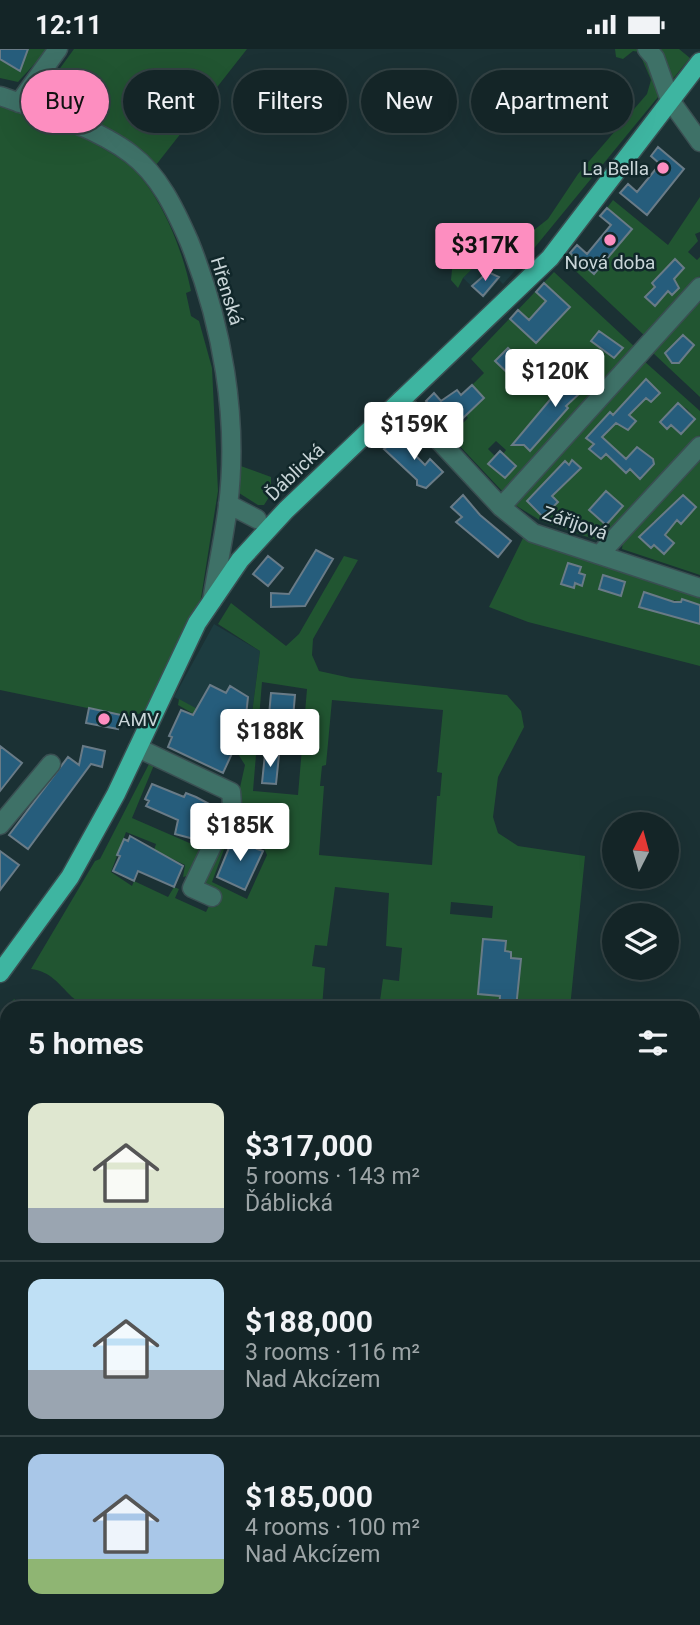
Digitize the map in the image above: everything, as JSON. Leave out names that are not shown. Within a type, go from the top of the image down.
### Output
[{"type":"main road","name":"Ďáblická","points":[[0,973],[71,877],[138,748],[185,647],[212,601],[267,528],[550,258],[700,62]]},
{"type":"street","points":[[19,103],[58,49]]},
{"type":"street","points":[[648,49],[655,58],[670,100],[700,142]]},
{"type":"street","name":"Hřenská","points":[[0,96],[111,142],[131,154],[147,170],[176,212],[201,273],[221,346],[228,414],[228,504],[212,601]]},
{"type":"street","points":[[501,507],[700,287]]},
{"type":"street","name":"Zářijová","points":[[401,400],[501,507],[533,533],[700,588]]},
{"type":"street","points":[[600,554],[700,446]]},
{"type":"street","points":[[228,504],[257,519]]},
{"type":"street","points":[[138,748],[231,792],[232,804],[192,888],[212,897]]},
{"type":"street","points":[[0,825],[51,764]]},
{"type":"shaded area","points":[[497,243],[522,263],[503,284],[499,280],[484,298],[463,278]]},
{"type":"shaded area","points":[[214,624],[260,651],[249,737],[174,697]]},
{"type":"green space","points":[[25,49],[48,49],[29,70],[21,70],[21,79],[18,82],[0,78],[0,59],[20,70]]},
{"type":"green space","points":[[74,49],[247,49],[219,85],[219,70],[123,70],[123,133],[181,133],[156,165],[125,138],[109,130],[109,70],[59,70]]},
{"type":"green space","points":[[615,49],[679,49],[690,58],[633,128],[633,110],[647,94],[651,80],[639,52],[633,51],[623,59],[616,57]]},
{"type":"green space","points":[[0,104],[21,112],[21,133],[73,133],[122,160],[135,171],[158,201],[182,257],[191,291],[186,293],[191,316],[199,321],[212,368],[218,491],[201,598],[148,710],[131,717],[0,690]]},
{"type":"green space","points":[[613,133],[629,133],[522,263],[497,244],[463,278],[458,288],[451,280],[453,259],[491,223],[521,233],[534,230],[548,219],[578,174]]},
{"type":"green space","points":[[700,197],[700,232],[695,234],[698,241],[688,252],[697,260],[700,257],[700,276],[646,337],[564,260],[570,253],[595,273],[632,229],[607,208],[613,200],[668,245]]},
{"type":"green space","points":[[554,272],[636,348],[503,492],[422,406],[426,401],[448,424],[457,415],[463,423],[468,418],[462,410],[474,408],[484,398],[472,385],[484,373],[471,359],[510,318],[536,343],[570,307],[544,283],[536,292],[546,301],[529,320],[519,310],[511,317]],"holes":[[[507,348],[527,367],[515,380],[495,361]],[[496,441],[506,450],[503,454],[516,466],[505,478],[489,464],[495,456],[488,449]]]},
{"type":"green space","points":[[700,300],[700,397],[652,352]]},
{"type":"green space","points":[[644,361],[700,411],[700,435],[602,542],[541,521],[515,505]],"holes":[[[677,403],[687,409],[695,419],[681,434],[671,425],[660,422]]]},
{"type":"green space","points":[[700,458],[700,575],[622,549],[623,540]],"holes":[[[654,521],[674,543],[664,554],[654,545],[651,548],[639,537]]]},
{"type":"green space","points":[[238,465],[271,477],[271,494],[264,505],[258,505],[239,493]]},
{"type":"green space","points":[[524,536],[700,597],[700,605],[682,599],[681,602],[674,600],[669,616],[700,622],[700,666],[528,622],[489,607]]},
{"type":"green space","points":[[344,556],[358,560],[313,639],[312,655],[319,671],[351,678],[507,695],[521,711],[524,727],[498,777],[493,817],[498,833],[518,846],[585,856],[571,1001],[517,1001],[521,959],[511,958],[511,952],[505,951],[505,941],[483,939],[478,994],[500,996],[500,1001],[380,1001],[383,979],[399,981],[402,948],[386,946],[389,893],[335,887],[327,946],[315,945],[312,966],[325,968],[323,1001],[79,1001],[49,975],[31,969],[95,861],[100,859],[149,764],[154,765],[132,818],[194,845],[199,833],[207,836],[187,876],[183,877],[185,865],[154,850],[156,844],[126,832],[111,872],[132,886],[134,881],[168,897],[174,887],[179,889],[175,898],[206,912],[210,904],[216,907],[220,898],[203,881],[223,839],[226,844],[212,882],[247,899],[267,855],[253,823],[235,810],[245,765],[238,754],[241,741],[178,705],[179,699],[249,737],[260,651],[218,624],[231,603],[286,646],[299,634]],"holes":[[[262,682],[307,689],[298,795],[253,791]],[[332,700],[443,710],[437,772],[442,773],[440,796],[437,796],[432,865],[319,855],[324,786],[320,786],[322,766],[326,765]],[[451,902],[493,906],[492,918],[450,914]]]},
{"type":"building","points":[[0,49],[28,49],[20,71],[0,59]]},
{"type":"building","points":[[658,147],[684,169],[647,215],[620,193],[628,184],[637,192],[660,164],[651,156]]},
{"type":"building","points":[[607,208],[632,229],[594,274],[570,253],[577,245],[587,254],[611,225],[600,216]]},
{"type":"building","points":[[675,259],[684,268],[674,279],[679,288],[672,295],[668,291],[655,306],[645,297],[655,287],[652,283]]},
{"type":"building","points":[[488,272],[499,277],[483,296],[472,286]]},
{"type":"building","points":[[544,283],[570,307],[536,343],[510,319],[518,310],[529,320],[546,301],[536,292]]},
{"type":"building","points":[[599,331],[623,348],[614,358],[591,341]]},
{"type":"building","points":[[683,335],[694,345],[679,363],[672,363],[665,353]]},
{"type":"building","points":[[508,348],[528,367],[515,380],[495,361]]},
{"type":"building","points":[[582,360],[590,368],[586,372],[594,380],[566,406],[568,408],[530,451],[524,445],[512,445],[554,395],[560,394],[580,372],[575,367]]},
{"type":"building","points":[[646,379],[660,393],[651,402],[646,398],[629,415],[636,421],[628,430],[616,423],[602,437],[626,459],[637,447],[653,459],[654,464],[640,479],[630,469],[626,473],[606,454],[601,459],[589,449],[594,444],[586,438],[610,412],[613,415]]},
{"type":"building","points":[[472,385],[484,398],[461,420],[457,415],[448,424],[426,401],[434,393],[441,401],[457,390],[461,395]]},
{"type":"building","points":[[678,403],[695,419],[681,434],[671,425],[667,429],[660,422]]},
{"type":"building","points":[[406,434],[413,441],[407,447],[425,465],[430,459],[443,472],[426,488],[417,485],[417,480],[384,449]]},
{"type":"building","points":[[500,451],[516,466],[505,478],[488,464]]},
{"type":"building","points":[[572,460],[581,468],[552,496],[558,502],[543,517],[527,501],[565,461],[569,465]]},
{"type":"building","points":[[606,491],[623,506],[606,525],[589,510]]},
{"type":"building","points":[[463,495],[480,515],[511,541],[498,557],[456,522],[462,517],[451,507]]},
{"type":"building","points":[[683,495],[696,507],[681,524],[677,520],[665,535],[674,543],[664,554],[654,545],[651,548],[639,537]]},
{"type":"building","points":[[316,550],[333,559],[305,606],[271,607],[271,593],[289,594]]},
{"type":"building","points":[[268,556],[283,568],[268,586],[253,574]]},
{"type":"building","points":[[568,563],[581,567],[579,573],[585,575],[582,586],[575,583],[574,588],[561,584]]},
{"type":"building","points":[[603,575],[625,582],[621,596],[599,589]]},
{"type":"building","points":[[644,592],[674,602],[681,602],[682,599],[700,605],[700,624],[639,607]]},
{"type":"building","points":[[210,685],[226,693],[230,686],[248,697],[245,725],[223,773],[168,747],[172,737],[169,736],[181,710],[193,715]]},
{"type":"building","points":[[271,693],[295,695],[292,729],[268,727]]},
{"type":"building","name":"AMV","points":[[89,708],[121,715],[118,729],[86,723]]},
{"type":"building","points":[[0,746],[22,763],[0,791]]},
{"type":"building","points":[[83,746],[105,751],[102,767],[91,764],[28,849],[9,835],[68,757],[79,765]]},
{"type":"building","points":[[265,754],[279,755],[276,784],[262,783]]},
{"type":"building","points":[[152,784],[184,797],[186,793],[213,806],[202,831],[198,829],[194,839],[175,834],[178,820],[146,806],[149,801],[145,799]]},
{"type":"building","points":[[130,836],[183,866],[174,887],[138,871],[134,881],[113,871],[124,839],[128,841]]},
{"type":"building","points":[[245,837],[260,844],[257,849],[263,851],[245,890],[217,877],[231,843],[235,838],[242,842]]},
{"type":"building","points":[[0,851],[19,865],[0,890]]},
{"type":"building","points":[[483,939],[506,941],[505,951],[511,952],[511,958],[521,959],[517,1001],[500,1001],[500,996],[478,994]]},
{"type":"place","name":"La Bella","points":[[663,168]]},
{"type":"place","name":"Nová doba","points":[[610,240]]},
{"type":"place","name":"AMV","points":[[104,719]]}]
